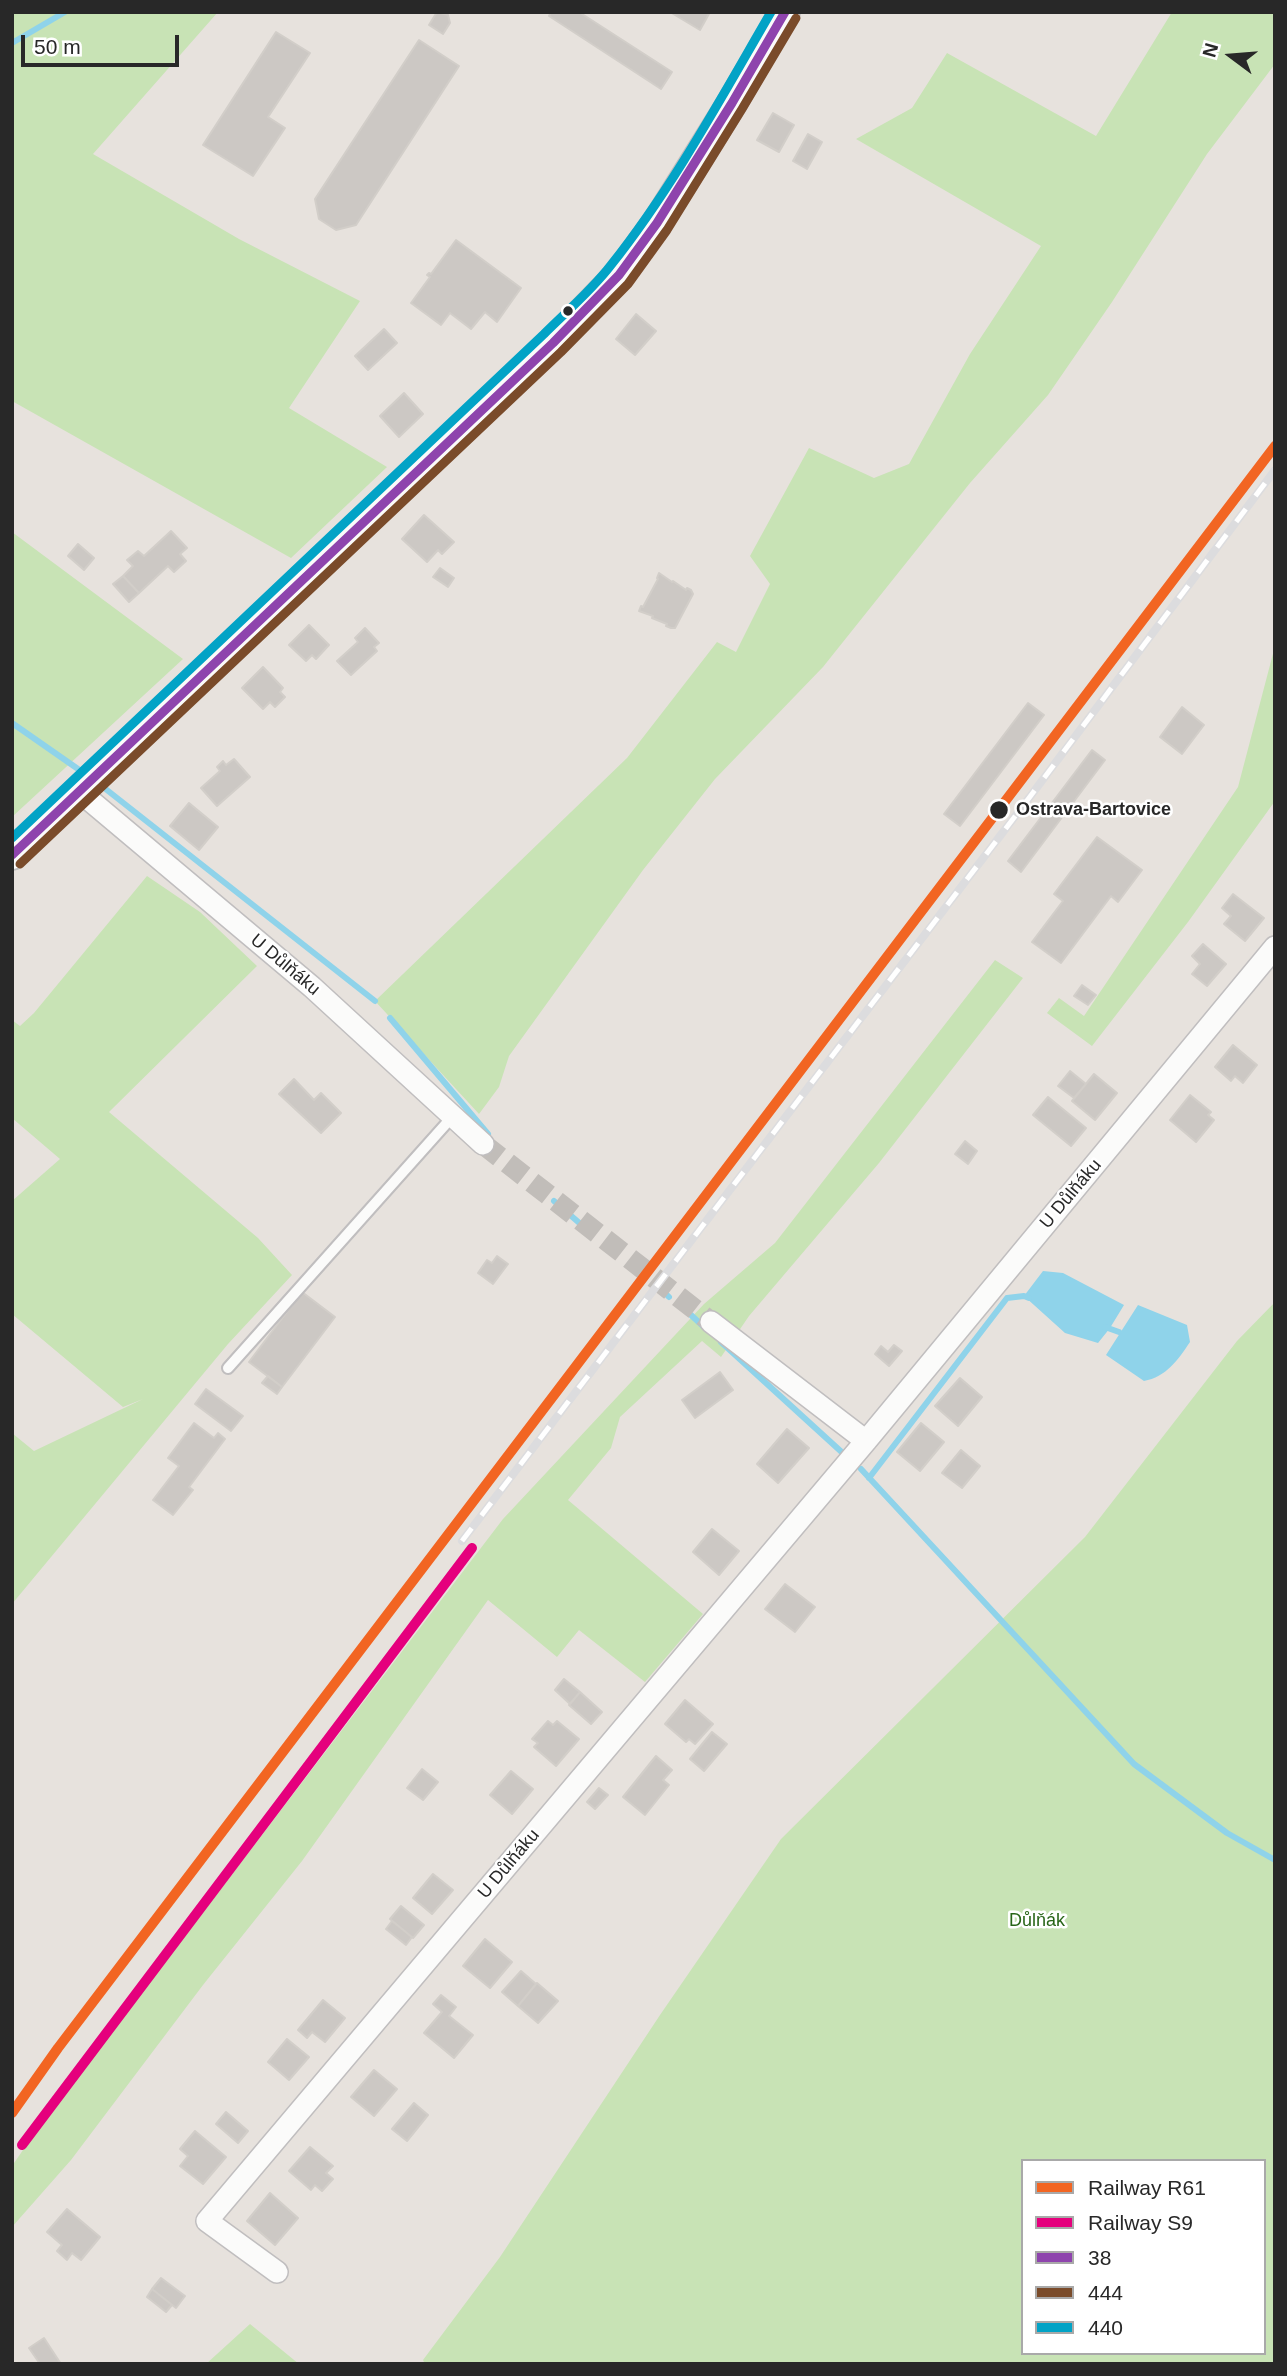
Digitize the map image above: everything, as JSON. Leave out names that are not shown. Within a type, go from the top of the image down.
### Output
[{"type":"street","points":[[12,855],[552,343],[618,275],[657,223],[785,12]]},
{"type":"street","name":"U Důlňáku","points":[[80,792],[312,987],[483,1144]]},
{"type":"street","name":"U Důlňáku","points":[[277,2272],[207,2221],[866,1441],[1275,947]]},
{"type":"street","points":[[711,1322],[866,1441]]},
{"type":"lane","points":[[228,1368],[453,1116]]},
{"type":"green space","points":[[12,12],[218,12],[93,154],[239,239],[360,301],[289,408],[387,467],[291,558],[12,401]]},
{"type":"green space","points":[[1172,12],[1275,12],[1275,64],[1207,154],[1112,302],[1048,395],[970,483],[823,667],[715,779],[643,870],[509,1056],[499,1087],[479,1114],[375,1001],[627,758],[717,642],[736,652],[770,584],[750,556],[809,448],[874,478],[909,464],[970,354],[1041,246],[856,139],[912,108],[947,53],[1096,136]]},
{"type":"green space","points":[[12,532],[183,659],[12,817]]},
{"type":"green space","points":[[1275,646],[1275,801],[1188,922],[1092,1046],[1047,1013],[1059,998],[1084,1016],[1238,787]]},
{"type":"green space","points":[[147,876],[200,912],[257,966],[109,1112],[258,1238],[292,1275],[228,1344],[12,1604],[12,1433],[34,1451],[143,1399],[123,1407],[12,1314],[12,1201],[60,1159],[12,1118],[12,1020],[20,1026],[34,1013]]},
{"type":"green space","points":[[995,960],[1023,978],[879,1163],[749,1316],[721,1357],[702,1341],[620,1417],[611,1448],[568,1500],[703,1614],[645,1682],[579,1630],[557,1657],[488,1600],[302,1861],[203,1985],[71,2160],[12,2227],[12,2166],[34,2134],[503,1519],[704,1304],[775,1243]]},
{"type":"green space","name":"Důlňák","points":[[1275,1302],[1275,2364],[425,2364],[423,2360],[500,2257],[660,2015],[781,1839],[1085,1537],[1237,1341]]},
{"type":"green space","points":[[250,2324],[299,2364],[206,2364]]},
{"type":"water","points":[[1043,1271],[1063,1273],[1124,1305],[1098,1343],[1065,1333],[1024,1296]]},
{"type":"water","points":[[1138,1305],[1187,1325],[1190,1342],[1165,1372],[1144,1381],[1106,1355]]},
{"type":"building","points":[[437,12],[448,15],[450,23],[443,34],[429,25]]},
{"type":"building","points":[[551,12],[579,12],[672,72],[661,89],[549,16]]},
{"type":"building","points":[[670,12],[710,12],[700,30]]},
{"type":"building","points":[[276,32],[310,53],[268,117],[285,128],[253,176],[203,145]]},
{"type":"building","points":[[419,40],[459,66],[356,225],[336,230],[319,219],[315,199]]},
{"type":"building","points":[[773,113],[794,125],[779,152],[757,140]]},
{"type":"building","points":[[808,134],[822,142],[807,169],[793,161]]},
{"type":"building","points":[[456,240],[521,288],[497,322],[485,312],[471,329],[450,313],[441,325],[411,303],[430,277],[427,275],[431,274]]},
{"type":"building","points":[[636,314],[656,331],[635,355],[616,339]]},
{"type":"building","points":[[384,329],[397,343],[368,370],[355,356]]},
{"type":"building","points":[[404,393],[423,414],[399,437],[380,416]]},
{"type":"building","points":[[424,515],[454,542],[442,554],[438,550],[427,562],[402,539]]},
{"type":"building","points":[[171,531],[187,548],[180,554],[186,561],[174,572],[168,566],[139,593],[123,576],[133,566],[127,560],[138,551],[144,556]]},
{"type":"building","points":[[78,544],[94,558],[84,570],[68,556]]},
{"type":"building","points":[[440,568],[454,578],[448,587],[433,577]]},
{"type":"building","points":[[659,573],[686,590],[691,590],[693,594],[675,628],[639,611]]},
{"type":"building","points":[[123,576],[139,593],[129,602],[113,584]]},
{"type":"building","points":[[309,625],[329,645],[316,659],[312,655],[306,661],[289,645]]},
{"type":"building","points":[[365,628],[379,643],[374,647],[377,651],[351,675],[337,661],[358,642],[355,638]]},
{"type":"building","points":[[263,667],[283,688],[280,692],[285,697],[275,707],[270,702],[263,709],[242,688]]},
{"type":"building","points":[[1028,703],[1044,715],[960,826],[944,814]]},
{"type":"building","points":[[1182,707],[1204,725],[1182,754],[1160,737]]},
{"type":"building","points":[[1092,750],[1105,760],[1021,872],[1008,861]]},
{"type":"building","points":[[234,759],[250,777],[217,806],[201,788],[220,771],[217,767],[223,761],[226,765]]},
{"type":"building","points":[[189,803],[218,827],[199,850],[170,826]]},
{"type":"building","points":[[1097,837],[1142,870],[1118,902],[1111,896],[1061,963],[1032,942],[1063,901],[1054,894]]},
{"type":"building","points":[[1233,894],[1264,918],[1245,941],[1224,924],[1231,916],[1222,908]]},
{"type":"building","points":[[1203,944],[1226,964],[1207,986],[1192,974],[1200,964],[1192,956]]},
{"type":"building","points":[[1082,985],[1096,995],[1088,1005],[1074,996]]},
{"type":"building","points":[[1233,1045],[1257,1065],[1243,1083],[1235,1076],[1231,1081],[1215,1067]]},
{"type":"building","points":[[1070,1071],[1086,1084],[1074,1098],[1058,1086]]},
{"type":"building","points":[[1094,1074],[1117,1093],[1095,1120],[1072,1101]]},
{"type":"building","points":[[294,1079],[314,1100],[321,1093],[341,1113],[321,1133],[279,1094]]},
{"type":"building","points":[[1190,1095],[1211,1112],[1208,1115],[1214,1120],[1196,1142],[1170,1120]]},
{"type":"building","points":[[1048,1097],[1086,1128],[1071,1146],[1033,1115]]},
{"type":"building","points":[[965,1141],[977,1151],[968,1164],[955,1154]]},
{"type":"building","points":[[497,1256],[508,1264],[493,1284],[478,1273],[487,1260],[492,1263]]},
{"type":"building","points":[[302,1292],[335,1317],[282,1387],[249,1362]]},
{"type":"building","points":[[894,1345],[902,1351],[889,1366],[875,1354],[881,1346],[888,1352]]},
{"type":"building","points":[[720,1372],[733,1390],[695,1418],[682,1400]]},
{"type":"building","points":[[268,1376],[282,1387],[277,1394],[262,1383]]},
{"type":"building","points":[[960,1378],[982,1397],[958,1426],[935,1406]]},
{"type":"building","points":[[206,1389],[243,1416],[231,1431],[195,1404]]},
{"type":"building","points":[[194,1423],[214,1438],[218,1433],[225,1439],[189,1487],[193,1490],[173,1515],[153,1500],[179,1466],[168,1458]]},
{"type":"building","points":[[921,1423],[944,1442],[920,1471],[897,1452]]},
{"type":"building","points":[[787,1429],[809,1448],[778,1483],[757,1464]]},
{"type":"building","points":[[961,1450],[980,1466],[962,1488],[942,1473]]},
{"type":"building","points":[[712,1529],[739,1551],[719,1575],[693,1552]]},
{"type":"building","points":[[785,1584],[815,1607],[795,1632],[765,1609]]},
{"type":"building","points":[[564,1679],[580,1692],[570,1704],[555,1690]]},
{"type":"building","points":[[580,1692],[602,1712],[591,1724],[569,1705]]},
{"type":"building","points":[[685,1700],[713,1724],[695,1744],[689,1739],[686,1742],[665,1724]]},
{"type":"building","points":[[548,1721],[553,1725],[557,1721],[579,1739],[556,1766],[534,1747],[538,1743],[532,1739]]},
{"type":"building","points":[[712,1732],[727,1744],[704,1771],[690,1759]]},
{"type":"building","points":[[656,1756],[672,1770],[663,1780],[669,1785],[645,1815],[623,1797]]},
{"type":"building","points":[[422,1769],[438,1782],[423,1800],[407,1788]]},
{"type":"building","points":[[511,1771],[533,1789],[512,1814],[490,1795]]},
{"type":"building","points":[[599,1788],[608,1795],[595,1809],[587,1802]]},
{"type":"building","points":[[433,1874],[453,1890],[432,1914],[413,1898]]},
{"type":"building","points":[[401,1906],[424,1925],[413,1938],[390,1919]]},
{"type":"building","points":[[392,1921],[412,1937],[406,1945],[386,1929]]},
{"type":"building","points":[[485,1939],[512,1962],[490,1988],[463,1966]]},
{"type":"building","points":[[521,1971],[536,1984],[518,2006],[502,1992]]},
{"type":"building","points":[[537,1983],[558,2001],[538,2023],[518,2006]]},
{"type":"building","points":[[441,1995],[456,2007],[449,2016],[473,2035],[454,2058],[424,2033],[442,2012],[433,2004]]},
{"type":"building","points":[[323,2000],[345,2018],[325,2042],[312,2032],[307,2038],[298,2030]]},
{"type":"building","points":[[287,2039],[309,2057],[289,2080],[268,2062]]},
{"type":"building","points":[[374,2070],[397,2089],[374,2116],[351,2097]]},
{"type":"building","points":[[414,2103],[428,2115],[407,2141],[392,2129]]},
{"type":"building","points":[[226,2112],[248,2131],[238,2143],[216,2124]]},
{"type":"building","points":[[195,2131],[226,2157],[203,2184],[180,2166],[188,2156],[180,2149]]},
{"type":"building","points":[[310,2147],[333,2166],[326,2173],[333,2179],[322,2191],[315,2185],[311,2190],[289,2171]]},
{"type":"building","points":[[270,2193],[298,2218],[275,2245],[247,2221]]},
{"type":"building","points":[[67,2209],[100,2237],[81,2260],[72,2253],[67,2260],[57,2251],[62,2245],[47,2232]]},
{"type":"building","points":[[161,2278],[185,2296],[176,2308],[152,2289]]},
{"type":"building","points":[[152,2289],[172,2305],[166,2312],[147,2297]]},
{"type":"building","points":[[44,2338],[61,2364],[40,2364],[29,2348]]},
{"type":"waterway","points":[[12,43],[65,12]]},
{"type":"waterway","points":[[12,723],[78,769]]},
{"type":"waterway","points":[[98,783],[375,1001]]},
{"type":"waterway","points":[[390,1018],[488,1134]]},
{"type":"waterway","points":[[554,1201],[584,1227]]},
{"type":"waterway","points":[[869,1478],[1007,1298],[1029,1298]]},
{"type":"waterway","points":[[691,1315],[705,1328]]},
{"type":"waterway","points":[[1105,1327],[1119,1332]]},
{"type":"waterway","points":[[721,1342],[846,1456]]},
{"type":"waterway","points":[[861,1469],[1134,1764],[1227,1833],[1275,1860]]},
{"type":"tunnel","points":[[483,1144],[711,1322]]},
{"type":"railway","points":[[462,1541],[1029,798],[1275,470]]},
{"type":"rail line","name":"R61","points":[[12,2113],[58,2048],[1275,446]]},
{"type":"rail line","name":"S9","points":[[22,2145],[472,1548]]},
{"type":"transit line","name":"440","points":[[12,838],[596,283],[634,235],[676,173],[771,12]]},
{"type":"transit line","name":"38","points":[[12,855],[553,343],[619,275],[657,223],[785,12]]},
{"type":"transit line","name":"444","points":[[20,864],[561,352],[628,284],[667,230],[796,18]]},
{"type":"place","name":"Ostrava-Bartovice","points":[[999,810]]}]
